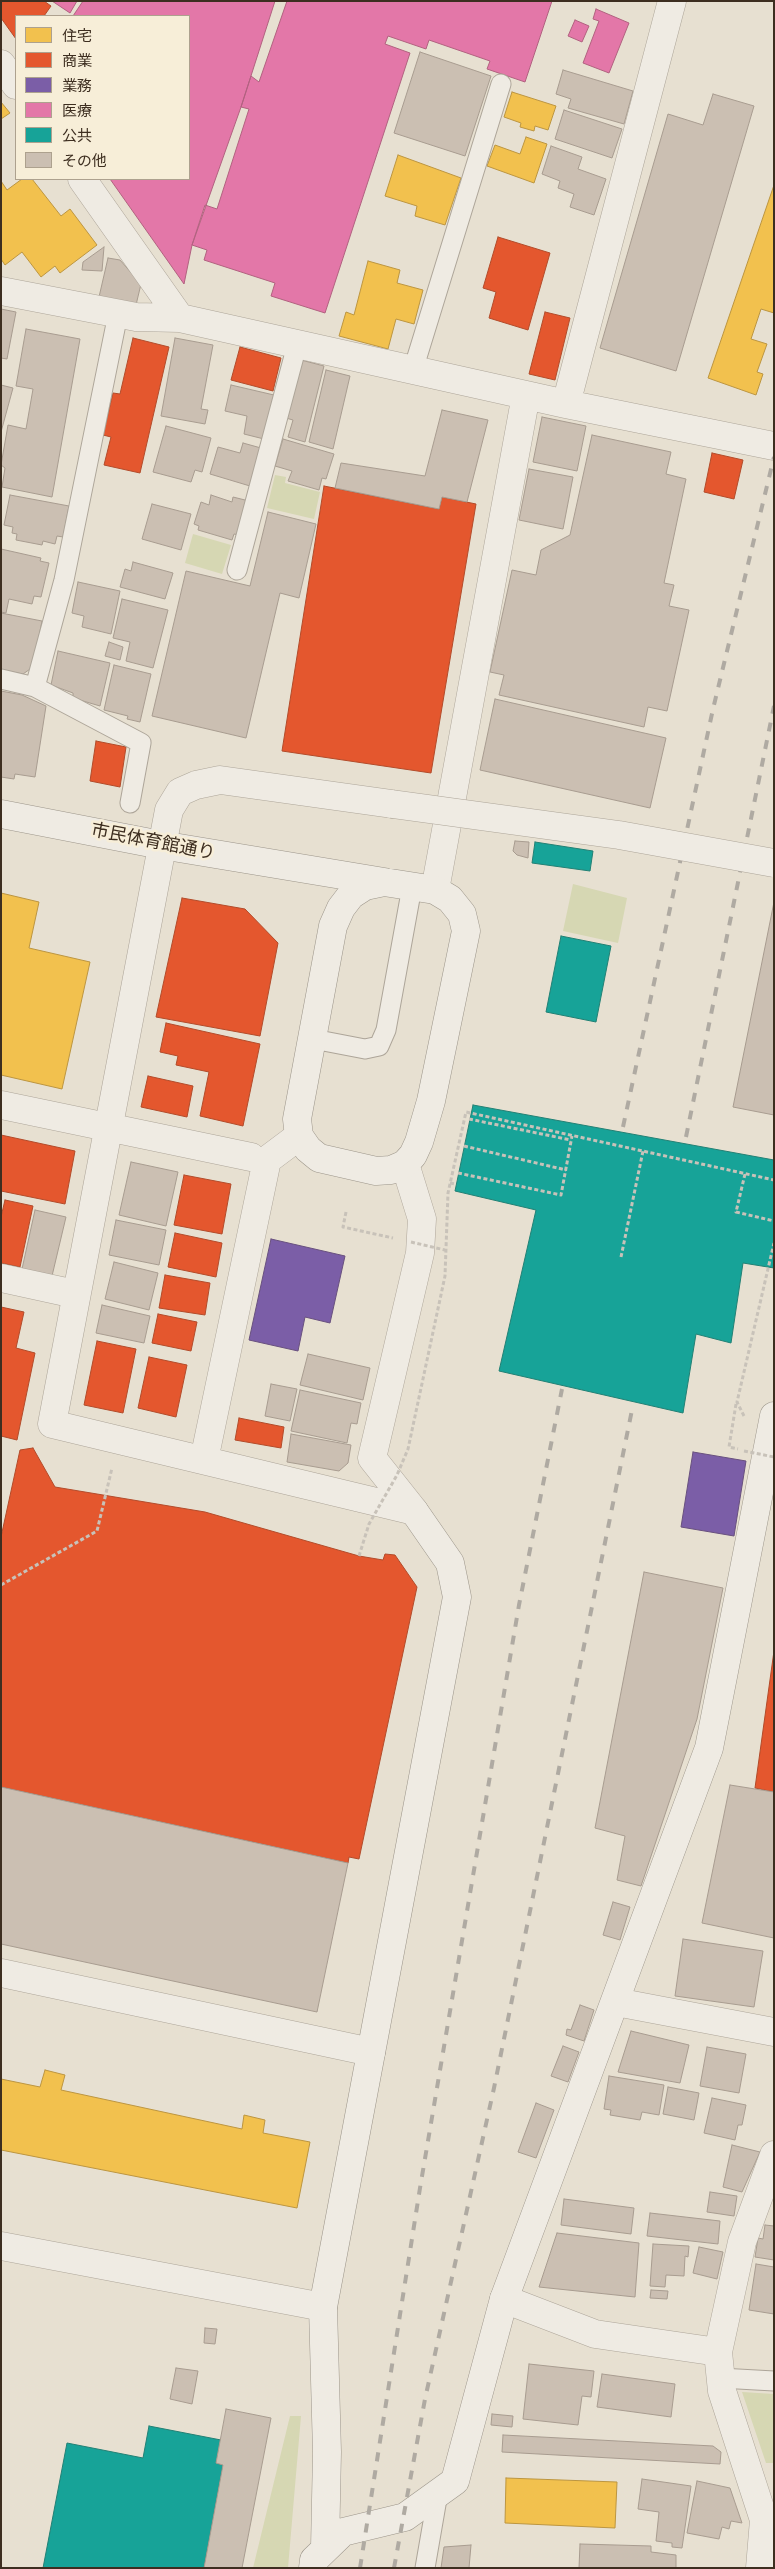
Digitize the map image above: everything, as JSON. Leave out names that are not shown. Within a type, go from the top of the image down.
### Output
[{"type":"street","points":[[566,404],[672,1]]},
{"type":"street","points":[[1,64],[15,84]]},
{"type":"street","points":[[83,180],[180,318]]},
{"type":"street","points":[[1,290],[136,318],[180,318],[566,404],[774,446]]},
{"type":"street","points":[[384,882],[365,886],[351,895],[341,908],[334,926],[297,1119],[299,1136],[308,1149],[319,1158],[376,1171],[391,1170],[405,1164],[413,1156],[419,1142],[431,1101],[466,931],[462,914],[450,899],[424,889],[526,395]]},
{"type":"street","points":[[414,1511],[52,1424],[107,1126],[169,810],[180,792],[196,785],[220,780],[619,835],[774,863]]},
{"type":"street","name":"市民体育館通り","points":[[1,814],[162,845],[424,889]]},
{"type":"street","points":[[304,869],[317,878],[326,891],[333,906],[334,926]]},
{"type":"street","points":[[1,1105],[250,1156]]},
{"type":"street","points":[[204,1460],[268,1160],[299,1136]]},
{"type":"street","points":[[319,2558],[327,2452],[322,2307],[457,1597],[450,1563],[414,1511],[372,1458],[420,1253],[422,1219],[405,1164]]},
{"type":"street","points":[[1,1278],[75,1294]]},
{"type":"street","points":[[319,2558],[343,2532],[405,2517],[455,2481],[504,2299],[709,1748],[774,1416]]},
{"type":"street","points":[[1,1973],[371,2052]]},
{"type":"street","points":[[616,2002],[774,2032]]},
{"type":"street","points":[[760,2568],[764,2520],[722,2391],[719,2365],[742,2242],[774,2155]]},
{"type":"street","points":[[1,2246],[322,2307]]},
{"type":"street","points":[[504,2299],[595,2334],[719,2365]]},
{"type":"lane","points":[[413,370],[501,84]]},
{"type":"lane","points":[[35,687],[64,580],[118,314]]},
{"type":"lane","points":[[237,570],[297,345]]},
{"type":"lane","points":[[1,679],[35,687],[141,743],[130,803]]},
{"type":"lane","points":[[313,1039],[365,1049],[380,1046],[424,889]]},
{"type":"lane","points":[[719,2365],[774,2381]]},
{"type":"lane","points":[[425,2568],[438,2493]]},
{"type":"path","points":[[359,1556],[369,1524],[397,1475],[408,1449],[444,1276],[450,1183],[466,1112],[572,1138]]},
{"type":"path","points":[[469,1119],[643,1151],[774,1180]]},
{"type":"path","points":[[458,1173],[561,1195],[572,1138]]},
{"type":"path","points":[[464,1146],[566,1170]]},
{"type":"path","points":[[621,1257],[643,1151]]},
{"type":"path","points":[[745,1174],[736,1212],[774,1220]]},
{"type":"path","points":[[450,1183],[456,1184]]},
{"type":"path","points":[[346,1212],[343,1227],[445,1250]]},
{"type":"path","points":[[774,1243],[736,1402],[729,1447],[774,1457]]},
{"type":"path","points":[[736,1402],[746,1420]]},
{"type":"path","points":[[1,1585],[96,1531],[119,1441]]},
{"type":"green space","points":[[275,475],[286,477],[285,483],[320,492],[314,519],[267,508]]},
{"type":"green space","points":[[193,534],[231,545],[222,574],[185,563]]},
{"type":"green space","points":[[573,884],[627,898],[618,943],[563,931]]},
{"type":"green space","points":[[742,2392],[774,2394],[774,2463],[766,2463]]},
{"type":"green space","points":[[290,2416],[301,2416],[288,2568],[253,2568]]},
{"type":"building: 住宅","points":[[512,92],[556,106],[548,130],[535,126],[534,131],[520,127],[521,123],[504,117]]},
{"type":"building: 住宅","points":[[1,102],[10,113],[1,119]]},
{"type":"building: 住宅","points":[[526,137],[547,144],[534,183],[487,166],[495,145],[520,154]]},
{"type":"building: 住宅","points":[[398,155],[461,178],[445,225],[415,216],[417,206],[385,196]]},
{"type":"building: 住宅","points":[[21,180],[33,180],[61,216],[70,209],[97,245],[60,273],[55,266],[41,277],[22,252],[5,265],[1,259],[1,181],[7,190]]},
{"type":"building: 住宅","points":[[774,185],[774,313],[761,309],[751,339],[767,344],[757,372],[763,374],[756,395],[708,378]]},
{"type":"building: 住宅","points":[[368,261],[400,270],[397,283],[423,290],[414,324],[396,319],[388,349],[339,336],[346,312],[354,315]]},
{"type":"building: 住宅","points":[[1,893],[39,902],[29,948],[90,962],[62,1089],[1,1075]]},
{"type":"building: 住宅","points":[[45,2070],[65,2075],[61,2090],[242,2129],[244,2115],[265,2120],[263,2133],[310,2142],[297,2208],[1,2150],[1,2079],[40,2087]]},
{"type":"building: 住宅","points":[[506,2478],[617,2482],[615,2528],[505,2523]]},
{"type":"building: 商業","points":[[1,1],[44,1],[51,6],[45,15],[15,15],[15,38],[1,18]]},
{"type":"building: 商業","points":[[498,237],[550,253],[528,330],[489,318],[496,292],[483,288]]},
{"type":"building: 商業","points":[[545,312],[570,318],[555,380],[529,374]]},
{"type":"building: 商業","points":[[133,338],[169,347],[140,473],[104,465],[111,437],[103,435],[113,393],[120,394]]},
{"type":"building: 商業","points":[[240,347],[281,358],[273,391],[231,380]]},
{"type":"building: 商業","points":[[712,453],[743,460],[734,499],[704,492]]},
{"type":"building: 商業","points":[[324,486],[439,509],[442,497],[476,504],[431,773],[282,751]]},
{"type":"building: 商業","points":[[96,741],[126,747],[120,787],[90,781]]},
{"type":"building: 商業","points":[[182,898],[245,909],[278,943],[260,1036],[156,1017]]},
{"type":"building: 商業","points":[[166,1023],[260,1044],[243,1126],[200,1116],[209,1072],[176,1065],[178,1056],[160,1052]]},
{"type":"building: 商業","points":[[148,1076],[193,1086],[187,1117],[141,1107]]},
{"type":"building: 商業","points":[[1,1135],[75,1151],[65,1204],[1,1191]]},
{"type":"building: 商業","points":[[184,1175],[231,1184],[222,1234],[174,1225]]},
{"type":"building: 商業","points":[[5,1200],[33,1206],[20,1267],[1,1263],[1,1217]]},
{"type":"building: 商業","points":[[175,1233],[222,1243],[216,1277],[168,1267]]},
{"type":"building: 商業","points":[[165,1275],[210,1283],[205,1315],[159,1308]]},
{"type":"building: 商業","points":[[1,1307],[24,1312],[16,1348],[35,1353],[17,1440],[1,1436]]},
{"type":"building: 商業","points":[[158,1314],[197,1322],[191,1351],[152,1343]]},
{"type":"building: 商業","points":[[97,1341],[136,1349],[123,1413],[84,1405]]},
{"type":"building: 商業","points":[[149,1357],[187,1365],[176,1417],[138,1408]]},
{"type":"building: 商業","points":[[239,1418],[284,1427],[281,1448],[235,1440]]},
{"type":"building: 商業","points":[[33,1448],[55,1487],[205,1512],[359,1556],[383,1560],[385,1554],[395,1555],[417,1587],[359,1859],[349,1857],[348,1863],[1,1787],[1,1537],[20,1450]]},
{"type":"building: 商業","points":[[774,1651],[774,1792],[755,1788]]},
{"type":"building: 業務","points":[[271,1239],[345,1256],[330,1323],[305,1317],[298,1351],[249,1340]]},
{"type":"building: 業務","points":[[693,1452],[746,1461],[734,1536],[681,1527]]},
{"type":"building: 医療","points":[[52,1],[77,1],[70,13]]},
{"type":"building: 医療","points":[[83,1],[275,1],[241,107],[192,245],[184,284],[111,180],[190,180],[190,15],[74,15]]},
{"type":"building: 医療","points":[[287,1],[552,1],[525,82],[487,69],[490,61],[429,40],[426,49],[388,36],[385,44],[410,53],[325,313],[271,296],[275,283],[204,260],[207,250],[192,245],[205,205],[217,209],[249,109],[241,107],[251,76],[259,82]]},
{"type":"building: 医療","points":[[596,9],[629,23],[609,73],[583,63],[599,21],[593,19]]},
{"type":"building: 医療","points":[[575,20],[589,26],[582,42],[568,36]]},
{"type":"building: 公共","points":[[535,842],[593,851],[590,871],[532,863]]},
{"type":"building: 公共","points":[[561,936],[611,946],[596,1022],[546,1012]]},
{"type":"building: 公共","points":[[473,1105],[774,1160],[774,1268],[743,1263],[731,1343],[696,1334],[683,1413],[499,1371],[536,1210],[455,1191]]},
{"type":"building: 公共","points":[[149,2426],[221,2440],[216,2463],[223,2465],[204,2568],[43,2568],[67,2443],[143,2458]]},
{"type":"building: その他","points":[[420,52],[491,76],[465,156],[394,133]]},
{"type":"building: その他","points":[[563,70],[633,91],[624,124],[568,108],[571,99],[556,94]]},
{"type":"building: その他","points":[[713,94],[754,106],[676,371],[600,348],[668,114],[703,125]]},
{"type":"building: その他","points":[[564,110],[622,129],[612,158],[555,139]]},
{"type":"building: その他","points":[[551,146],[582,157],[578,169],[606,179],[594,215],[570,207],[574,194],[558,188],[560,181],[542,174]]},
{"type":"building: その他","points":[[104,247],[102,271],[82,270],[83,262]]},
{"type":"building: その他","points":[[108,258],[120,260],[141,284],[136,305],[99,297]]},
{"type":"building: その他","points":[[1,309],[16,312],[7,359],[1,358]]},
{"type":"building: その他","points":[[26,329],[80,339],[52,497],[2,487],[5,468],[1,465],[8,425],[26,429],[33,389],[16,386]]},
{"type":"building: その他","points":[[175,338],[213,345],[201,409],[208,410],[205,424],[161,416]]},
{"type":"building: その他","points":[[301,360],[324,366],[305,442],[288,437],[293,420],[286,418]]},
{"type":"building: その他","points":[[326,370],[350,376],[333,449],[309,442]]},
{"type":"building: その他","points":[[1,385],[13,388],[1,432]]},
{"type":"building: その他","points":[[231,385],[274,395],[264,439],[244,434],[247,416],[225,411]]},
{"type":"building: その他","points":[[442,410],[488,420],[467,502],[442,497],[439,509],[335,488],[341,463],[425,476]]},
{"type":"building: その他","points":[[542,417],[586,426],[577,471],[533,462]]},
{"type":"building: その他","points":[[166,426],[211,438],[202,472],[195,470],[191,482],[153,472]]},
{"type":"building: その他","points":[[592,435],[671,452],[666,474],[686,479],[664,583],[674,585],[669,606],[689,610],[667,711],[648,707],[644,727],[499,695],[504,675],[490,672],[512,570],[536,575],[541,550],[570,535]]},
{"type":"building: その他","points":[[283,439],[334,454],[326,479],[322,478],[319,490],[288,481],[292,471],[275,466]]},
{"type":"building: その他","points":[[243,443],[261,448],[250,486],[210,474],[218,447],[240,453]]},
{"type":"building: その他","points":[[529,469],[573,477],[563,529],[519,520]]},
{"type":"building: その他","points":[[10,495],[69,506],[63,537],[57,536],[55,544],[43,541],[42,545],[16,540],[17,534],[12,533],[13,527],[4,525]]},
{"type":"building: その他","points":[[211,495],[232,502],[233,497],[249,501],[239,535],[234,534],[232,540],[198,530],[199,526],[194,524],[201,502],[209,505]]},
{"type":"building: その他","points":[[152,504],[191,514],[181,550],[142,539]]},
{"type":"building: その他","points":[[268,512],[316,524],[299,598],[280,593],[246,738],[152,716],[186,571],[250,586]]},
{"type":"building: その他","points":[[1,549],[41,558],[40,561],[49,563],[41,597],[34,596],[32,604],[9,599],[6,613],[1,612]]},
{"type":"building: その他","points":[[133,562],[173,573],[165,599],[120,587],[125,569],[131,571]]},
{"type":"building: その他","points":[[78,582],[120,591],[111,634],[82,627],[84,616],[72,613]]},
{"type":"building: その他","points":[[122,599],[168,610],[153,668],[126,661],[130,642],[113,638]]},
{"type":"building: その他","points":[[1,613],[42,621],[33,667],[23,674],[1,670]]},
{"type":"building: その他","points":[[109,642],[123,647],[120,660],[105,656]]},
{"type":"building: その他","points":[[58,651],[110,663],[100,706],[73,698],[73,693],[51,685]]},
{"type":"building: その他","points":[[114,665],[151,674],[140,722],[127,719],[128,716],[104,710]]},
{"type":"building: その他","points":[[1,691],[22,695],[46,706],[35,777],[15,774],[14,779],[1,777]]},
{"type":"building: その他","points":[[495,699],[666,738],[650,808],[480,770]]},
{"type":"building: その他","points":[[515,841],[529,842],[528,858],[517,855],[513,851]]},
{"type":"building: その他","points":[[774,902],[774,1115],[733,1107]]},
{"type":"building: その他","points":[[131,1162],[178,1172],[166,1226],[119,1215]]},
{"type":"building: その他","points":[[35,1210],[66,1217],[52,1276],[22,1269]]},
{"type":"building: その他","points":[[116,1220],[166,1230],[159,1265],[109,1255]]},
{"type":"building: その他","points":[[114,1262],[158,1273],[149,1310],[105,1299]]},
{"type":"building: その他","points":[[102,1305],[150,1316],[144,1343],[96,1333]]},
{"type":"building: その他","points":[[308,1354],[370,1368],[363,1400],[300,1385]]},
{"type":"building: その他","points":[[271,1384],[297,1389],[290,1421],[265,1416]]},
{"type":"building: その他","points":[[300,1390],[361,1403],[357,1424],[351,1423],[347,1443],[291,1431]]},
{"type":"building: その他","points":[[291,1434],[351,1445],[348,1463],[339,1471],[287,1462]]},
{"type":"building: その他","points":[[644,1572],[723,1588],[697,1719],[641,1886],[617,1880],[625,1836],[595,1828]]},
{"type":"building: その他","points":[[730,1785],[774,1792],[774,1938],[702,1923]]},
{"type":"building: その他","points":[[1,1787],[348,1863],[317,2012],[1,1944]]},
{"type":"building: その他","points":[[613,1902],[630,1907],[620,1940],[603,1935]]},
{"type":"building: その他","points":[[683,1939],[763,1951],[754,2007],[675,1996]]},
{"type":"building: その他","points":[[580,2005],[594,2010],[584,2041],[566,2035],[567,2029],[571,2030]]},
{"type":"building: その他","points":[[631,2031],[689,2045],[680,2083],[618,2072]]},
{"type":"building: その他","points":[[563,2046],[579,2052],[568,2082],[551,2076]]},
{"type":"building: その他","points":[[707,2047],[746,2054],[739,2093],[700,2086]]},
{"type":"building: その他","points":[[609,2076],[664,2085],[659,2115],[642,2112],[640,2120],[610,2115],[611,2110],[604,2109]]},
{"type":"building: その他","points":[[668,2087],[699,2093],[694,2120],[663,2114]]},
{"type":"building: その他","points":[[712,2098],[746,2105],[742,2125],[738,2125],[735,2140],[704,2133]]},
{"type":"building: その他","points":[[536,2103],[554,2110],[536,2158],[518,2152]]},
{"type":"building: その他","points":[[732,2145],[760,2152],[742,2192],[723,2187]]},
{"type":"building: その他","points":[[710,2192],[737,2196],[734,2216],[707,2212]]},
{"type":"building: その他","points":[[564,2199],[634,2208],[631,2234],[561,2225]]},
{"type":"building: その他","points":[[650,2213],[720,2221],[718,2244],[647,2236]]},
{"type":"building: その他","points":[[765,2225],[774,2226],[774,2260],[755,2257],[758,2238],[763,2239]]},
{"type":"building: その他","points":[[557,2233],[639,2243],[635,2297],[539,2287]]},
{"type":"building: その他","points":[[653,2244],[689,2246],[688,2257],[685,2256],[684,2276],[666,2275],[665,2287],[650,2286]]},
{"type":"building: その他","points":[[699,2247],[723,2252],[717,2279],[693,2273]]},
{"type":"building: その他","points":[[756,2264],[774,2267],[774,2314],[749,2310]]},
{"type":"building: その他","points":[[651,2290],[668,2291],[667,2299],[650,2298]]},
{"type":"building: その他","points":[[205,2328],[217,2329],[215,2344],[204,2343]]},
{"type":"building: その他","points":[[529,2364],[594,2371],[591,2397],[582,2396],[578,2425],[523,2419]]},
{"type":"building: その他","points":[[176,2368],[198,2371],[192,2404],[170,2399]]},
{"type":"building: その他","points":[[602,2374],[675,2384],[671,2417],[597,2407]]},
{"type":"building: その他","points":[[226,2409],[271,2418],[242,2568],[204,2568],[223,2465],[216,2463]]},
{"type":"building: その他","points":[[492,2414],[513,2416],[512,2427],[491,2425]]},
{"type":"building: その他","points":[[503,2435],[713,2446],[721,2452],[720,2464],[502,2452]]},
{"type":"building: その他","points":[[642,2479],[691,2486],[682,2548],[672,2547],[672,2543],[656,2541],[659,2512],[638,2509]]},
{"type":"building: その他","points":[[697,2481],[730,2488],[742,2523],[731,2521],[729,2529],[722,2527],[719,2539],[687,2533]]},
{"type":"building: その他","points":[[580,2544],[651,2546],[651,2552],[676,2555],[676,2568],[579,2568]]},
{"type":"building: その他","points":[[471,2545],[469,2568],[441,2568],[444,2547]]},
{"type":"railway","points":[[623,1127],[713,709],[774,457]]},
{"type":"railway","points":[[686,1137],[774,706]]},
{"type":"railway","points":[[360,2568],[420,2188],[519,1605],[562,1389]]},
{"type":"railway","points":[[394,2568],[425,2399],[494,2088],[633,1405]]}]
